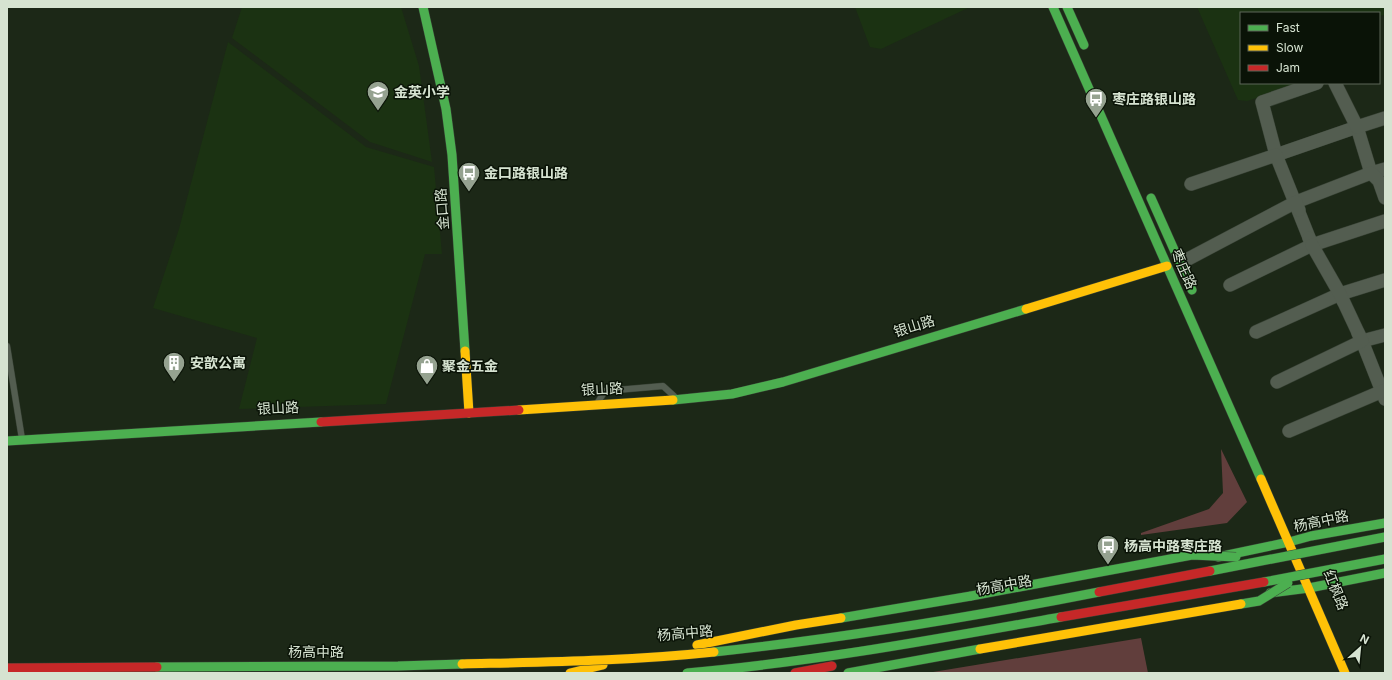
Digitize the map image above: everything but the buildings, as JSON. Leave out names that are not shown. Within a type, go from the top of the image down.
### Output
[{"type":"main road","name":"金口路","points":[[423,7],[446,109],[452,155],[469,413]]},
{"type":"main road","name":"枣庄路","points":[[1053,7],[1195,298]]},
{"type":"main road","points":[[1067,7],[1086,51]]},
{"type":"main road","name":"枣庄路","points":[[1147,188],[1178,262],[1289,542]]},
{"type":"main road","name":"银山路","points":[[7,441],[679,400],[732,394],[783,382],[1178,262]]},
{"type":"main road","name":"杨高中路","points":[[1156,571],[1289,542],[1297,536],[1385,523]]},
{"type":"main road","name":"红枫路","points":[[1297,536],[1323,596]]},
{"type":"main road","name":"杨高中路","points":[[7,668],[398,666],[676,656],[791,644],[970,615],[1095,593],[1385,537]]},
{"type":"main road","name":"红枫路","points":[[1289,542],[1345,673]]},
{"type":"main road","points":[[697,645],[796,625],[972,596],[1192,555],[1271,558]]},
{"type":"main road","points":[[687,673],[826,657],[1295,578],[1385,559]]},
{"type":"main road","points":[[795,673],[1114,617],[1309,588],[1385,573]]},
{"type":"main road","points":[[1088,585],[1126,578]]},
{"type":"main road","points":[[848,673],[1259,601],[1295,578]]},
{"type":"main road","name":"杨高中路","points":[[570,673],[586,670],[655,649],[754,642],[1010,598]]},
{"type":"main road","points":[[600,651],[655,649]]},
{"type":"main road","points":[[7,661],[404,657],[514,654]]},
{"type":"street","points":[[1289,431],[1384,393],[1340,294],[1312,244],[1276,155],[1262,102],[1314,84]]},
{"type":"street","points":[[1336,84],[1357,127],[1371,174],[1379,181],[1385,198]]},
{"type":"street","points":[[1191,184],[1385,118]]},
{"type":"street","points":[[1178,262],[1296,202],[1385,169]]},
{"type":"street","points":[[1230,285],[1312,244],[1385,221]]},
{"type":"street","points":[[1256,332],[1340,294],[1385,280]]},
{"type":"street","points":[[1277,382],[1362,341],[1385,335]]},
{"type":"lane","points":[[7,346],[22,440]]},
{"type":"lane","points":[[596,405],[605,391],[663,386],[679,400]]},
{"type":"shaded area","name":"金英小学","points":[[242,7],[401,7],[419,66],[432,162],[370,142],[232,38]]},
{"type":"shaded area","points":[[855,7],[970,7],[881,49],[870,47]]},
{"type":"shaded area","points":[[1197,7],[1385,7],[1385,15],[1380,16],[1380,12],[1240,12],[1240,84],[1300,84],[1247,101],[1238,100]]},
{"type":"shaded area","points":[[228,42],[366,147],[434,167],[442,254],[425,254],[386,404],[239,409],[257,338],[153,308],[179,229]]},
{"type":"shaded area","points":[[1221,449],[1247,502],[1227,523],[1141,535],[1141,533],[1209,509],[1223,493]]},
{"type":"shaded area","points":[[1141,638],[1148,673],[927,673]]},
{"type":"traffic: fast","points":[[423,7],[446,109],[452,155],[465,351]]},
{"type":"traffic: fast","points":[[1053,7],[1261,479]]},
{"type":"traffic: fast","points":[[1067,7],[1084,45]]},
{"type":"traffic: fast","points":[[1151,198],[1192,290]]},
{"type":"traffic: fast","points":[[673,400],[732,394],[783,382],[1026,309]]},
{"type":"traffic: fast","points":[[7,441],[321,422]]},
{"type":"traffic: fast","points":[[1218,557],[1311,536],[1385,523]]},
{"type":"traffic: fast","points":[[1210,571],[1385,537]]},
{"type":"traffic: fast","points":[[971,596],[1192,555],[1236,557]]},
{"type":"traffic: fast","points":[[1264,582],[1385,559]]},
{"type":"traffic: fast","points":[[1270,593],[1309,588],[1385,573]]},
{"type":"traffic: fast","points":[[1241,604],[1259,601],[1288,583]]},
{"type":"traffic: fast","points":[[714,652],[907,626],[1099,592]]},
{"type":"traffic: fast","points":[[841,618],[971,596]]},
{"type":"traffic: fast","points":[[687,673],[781,663],[828,656],[1061,617]]},
{"type":"traffic: fast","points":[[848,673],[980,649]]},
{"type":"traffic: fast","points":[[157,667],[398,666],[462,664]]},
{"type":"traffic: slow","points":[[1026,309],[1167,266]]},
{"type":"traffic: slow","points":[[465,351],[469,413]]},
{"type":"traffic: slow","points":[[519,410],[673,400]]},
{"type":"traffic: slow","points":[[1261,479],[1345,673]]},
{"type":"traffic: slow","points":[[980,649],[1241,604]]},
{"type":"traffic: slow","points":[[697,645],[796,625],[841,618]]},
{"type":"traffic: slow","points":[[462,664],[620,659],[714,652]]},
{"type":"traffic: slow","points":[[570,673],[603,665]]},
{"type":"traffic: jam","points":[[321,422],[519,410]]},
{"type":"traffic: jam","points":[[1099,592],[1210,571]]},
{"type":"traffic: jam","points":[[1061,617],[1264,582]]},
{"type":"traffic: jam","points":[[795,673],[832,666]]},
{"type":"traffic: jam","points":[[7,668],[157,667]]},
{"type":"place","name":"金英小学","points":[[378,112]]},
{"type":"place","name":"枣庄路银山路","points":[[1096,118]]},
{"type":"place","name":"金口路银山路","points":[[469,192]]},
{"type":"place","name":"安歆公寓","points":[[174,382]]},
{"type":"place","name":"聚金五金","points":[[427,386]]},
{"type":"place","name":"杨高中路枣庄路","points":[[1108,566]]}]
